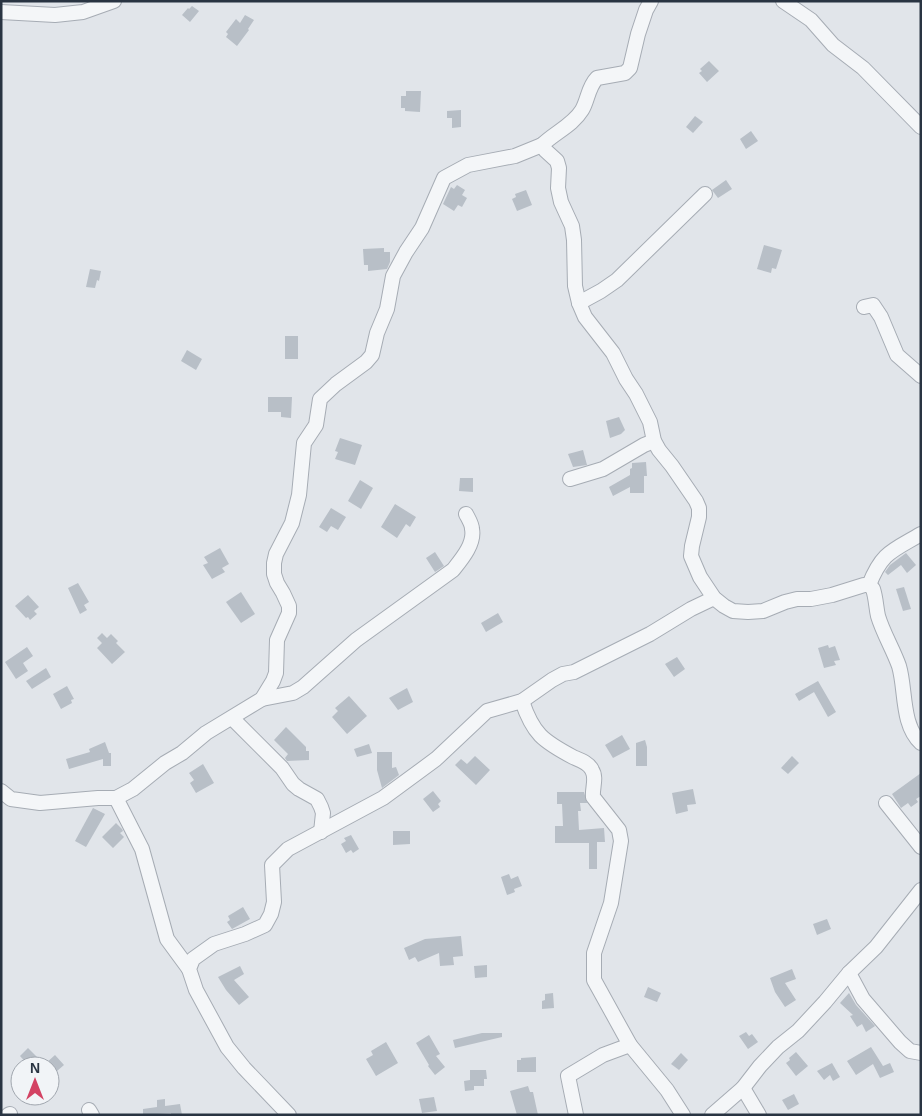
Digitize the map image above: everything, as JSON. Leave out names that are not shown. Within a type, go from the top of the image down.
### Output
[{"type":"street","points":[[1,12],[55,15],[83,12],[114,1]]},
{"type":"street","points":[[262,699],[276,673],[277,640],[289,613],[289,606],[274,574],[274,563],[276,554],[292,523],[299,495],[304,443],[316,425],[320,399],[372,355],[377,333],[387,308],[388,295],[394,276],[406,252],[422,228],[444,178],[468,165],[515,156],[542,145],[562,130],[582,111],[589,91],[597,78],[625,73],[630,68],[638,34],[651,1]]},
{"type":"street","points":[[783,1],[811,20],[833,45],[863,68],[921,127]]},
{"type":"street","points":[[542,145],[557,161],[559,168],[558,188],[561,202],[572,226],[574,240],[575,286],[585,317],[613,353],[650,422],[654,441],[685,484],[699,508],[692,556],[700,577],[714,598],[733,611],[763,611],[785,602],[832,595],[864,585],[873,589],[878,615],[899,667],[910,726],[921,744]]},
{"type":"street","points":[[579,303],[617,280],[705,194]]},
{"type":"street","points":[[864,307],[873,306],[881,317],[897,355],[921,376]]},
{"type":"street","points":[[570,479],[603,469],[654,441]]},
{"type":"street","points":[[1,791],[11,799],[40,803],[116,798],[133,790],[165,763],[182,753],[206,733],[262,699],[284,696],[303,687],[356,640],[453,570],[464,556],[473,530],[466,514]]},
{"type":"street","points":[[869,586],[874,571],[882,558],[894,548],[921,534]]},
{"type":"street","points":[[189,969],[192,959],[214,944],[265,925],[271,914],[274,902],[271,875],[272,865],[288,849],[383,798],[436,759],[487,711],[522,702],[558,677],[574,672],[650,634],[714,598]]},
{"type":"street","points":[[522,702],[527,718],[547,743],[588,765],[594,771],[593,797],[620,834],[622,841],[611,903],[594,953],[594,980],[630,1045],[667,1090],[683,1115]]},
{"type":"street","points":[[232,718],[282,768],[293,784],[317,799],[322,807],[321,832]]},
{"type":"street","points":[[116,798],[142,848],[167,939],[189,969],[196,990],[227,1047],[282,1113]]},
{"type":"street","points":[[886,803],[921,847]]},
{"type":"street","points":[[712,1115],[743,1088],[778,1046],[798,1031],[825,1002],[849,973],[876,947],[921,890]]},
{"type":"street","points":[[849,973],[863,999],[900,1042],[910,1051],[921,1054]]},
{"type":"street","points":[[576,1115],[568,1076],[603,1054],[630,1045]]},
{"type":"street","points":[[743,1088],[759,1115]]},
{"type":"building","points":[[192,6],[199,11],[190,22],[182,15]]},
{"type":"building","points":[[245,15],[254,20],[237,46],[226,37],[228,34],[226,32],[236,19],[240,23]]},
{"type":"building","points":[[709,61],[719,71],[707,82],[699,73],[702,71],[700,69]]},
{"type":"building","points":[[406,91],[421,91],[420,112],[405,111],[405,108],[401,108],[401,96],[406,96]]},
{"type":"building","points":[[461,110],[461,127],[452,128],[452,118],[447,118],[447,111]]},
{"type":"building","points":[[695,116],[703,122],[693,133],[686,127]]},
{"type":"building","points":[[751,131],[758,141],[746,149],[740,139]]},
{"type":"building","points":[[726,180],[732,189],[718,198],[712,190]]},
{"type":"building","points":[[457,185],[465,190],[462,195],[467,198],[462,207],[458,205],[454,211],[443,204],[451,187],[454,189]]},
{"type":"building","points":[[526,190],[532,205],[517,211],[512,199],[516,197],[515,194]]},
{"type":"building","points":[[764,245],[782,250],[776,269],[772,268],[771,273],[757,269]]},
{"type":"building","points":[[384,248],[384,252],[390,252],[390,262],[387,269],[368,271],[368,265],[364,265],[363,249]]},
{"type":"building","points":[[90,269],[101,271],[95,288],[86,287]]},
{"type":"building","points":[[285,336],[298,336],[298,359],[285,359]]},
{"type":"building","points":[[187,350],[202,359],[196,370],[181,361]]},
{"type":"building","points":[[268,397],[292,397],[291,418],[281,417],[281,412],[268,412]]},
{"type":"building","points":[[619,417],[625,430],[621,434],[610,438],[606,421]]},
{"type":"building","points":[[340,438],[362,445],[355,465],[335,459],[338,452],[335,451]]},
{"type":"building","points":[[583,450],[587,465],[573,467],[568,454]]},
{"type":"building","points":[[646,462],[647,476],[644,476],[644,493],[630,493],[630,487],[613,496],[609,487],[630,475],[632,463]]},
{"type":"building","points":[[460,478],[473,478],[473,492],[459,491]]},
{"type":"building","points":[[360,480],[373,488],[361,509],[348,501]]},
{"type":"building","points":[[395,504],[416,517],[410,527],[406,524],[397,538],[381,527]]},
{"type":"building","points":[[331,508],[346,517],[338,530],[331,526],[327,532],[319,527]]},
{"type":"building","points":[[220,548],[229,564],[222,568],[225,572],[212,579],[203,565],[208,563],[204,557]]},
{"type":"building","points":[[435,552],[444,566],[435,572],[426,558]]},
{"type":"building","points":[[906,553],[916,565],[907,573],[901,565],[888,575],[885,572],[890,565]]},
{"type":"building","points":[[78,583],[89,602],[84,605],[87,610],[80,614],[68,588]]},
{"type":"building","points":[[904,587],[911,609],[903,611],[896,589]]},
{"type":"building","points":[[241,592],[255,614],[241,623],[226,602]]},
{"type":"building","points":[[28,595],[39,607],[34,611],[37,614],[30,620],[15,606]]},
{"type":"building","points":[[498,613],[503,622],[486,632],[481,623]]},
{"type":"building","points":[[102,633],[107,638],[111,634],[118,641],[116,643],[125,652],[112,664],[97,648],[102,643],[97,638]]},
{"type":"building","points":[[828,645],[829,648],[835,646],[840,660],[834,661],[836,665],[824,668],[818,648]]},
{"type":"building","points":[[27,647],[33,656],[23,663],[28,671],[16,679],[5,662]]},
{"type":"building","points":[[677,657],[685,669],[674,677],[665,664]]},
{"type":"building","points":[[46,668],[51,677],[32,689],[26,681]]},
{"type":"building","points":[[818,681],[836,712],[828,717],[814,692],[799,701],[795,694]]},
{"type":"building","points":[[67,686],[74,699],[71,700],[72,703],[61,709],[53,694]]},
{"type":"building","points":[[407,688],[413,702],[398,710],[389,698]]},
{"type":"building","points":[[349,696],[367,716],[347,734],[332,717],[338,711],[335,708]]},
{"type":"building","points":[[286,727],[306,747],[306,751],[309,751],[309,760],[287,761],[285,758],[288,754],[274,740]]},
{"type":"building","points":[[622,735],[630,749],[613,758],[605,745]]},
{"type":"building","points":[[645,740],[647,766],[636,766],[636,743]]},
{"type":"building","points":[[105,742],[109,753],[111,753],[111,766],[103,766],[103,759],[69,769],[66,759],[90,752],[89,749]]},
{"type":"building","points":[[369,744],[372,753],[357,757],[354,749]]},
{"type":"building","points":[[377,752],[392,752],[392,768],[396,767],[399,775],[382,788],[377,770]]},
{"type":"building","points":[[475,756],[490,770],[476,785],[455,765],[461,759],[467,764]]},
{"type":"building","points":[[792,756],[799,763],[788,774],[781,768]]},
{"type":"building","points":[[203,764],[214,783],[196,793],[190,783],[194,780],[189,773]]},
{"type":"building","points":[[921,773],[921,796],[916,799],[918,802],[911,807],[908,803],[901,808],[892,794]]},
{"type":"building","points":[[693,789],[696,804],[687,805],[688,811],[676,814],[672,793]]},
{"type":"building","points":[[433,791],[441,801],[438,804],[440,807],[433,812],[423,799]]},
{"type":"building","points":[[557,792],[584,792],[587,803],[580,803],[581,811],[578,811],[579,830],[604,828],[605,842],[597,842],[597,869],[589,869],[589,843],[555,843],[555,826],[563,826],[562,804],[557,804]]},
{"type":"building","points":[[93,808],[105,814],[86,847],[75,841]]},
{"type":"building","points":[[116,823],[122,829],[123,831],[120,833],[124,837],[113,848],[102,837]]},
{"type":"building","points":[[393,831],[410,831],[410,844],[393,845]]},
{"type":"building","points":[[351,835],[359,849],[353,853],[351,850],[346,853],[341,844],[346,841],[344,838]]},
{"type":"building","points":[[509,874],[511,879],[518,876],[522,886],[514,889],[515,892],[507,895],[501,877]]},
{"type":"building","points":[[243,907],[250,919],[232,929],[227,922],[230,920],[228,916]]},
{"type":"building","points":[[827,919],[831,929],[817,935],[813,924]]},
{"type":"building","points":[[461,936],[463,956],[453,957],[454,965],[440,966],[439,953],[418,962],[415,957],[409,960],[404,948],[425,939]]},
{"type":"building","points":[[487,965],[487,977],[475,978],[474,966]]},
{"type":"building","points":[[240,966],[244,974],[234,980],[249,997],[239,1005],[218,977]]},
{"type":"building","points":[[792,969],[796,979],[785,983],[796,1000],[785,1007],[775,992],[770,978]]},
{"type":"building","points":[[648,987],[661,993],[657,1002],[644,997]]},
{"type":"building","points":[[553,993],[554,1008],[542,1009],[542,1001],[545,1000],[545,994]]},
{"type":"building","points":[[849,993],[856,1005],[875,1026],[866,1032],[862,1024],[857,1027],[850,1016],[853,1015],[840,1003]]},
{"type":"building","points":[[746,1032],[749,1036],[752,1034],[758,1042],[748,1049],[739,1036]]},
{"type":"building","points":[[482,1033],[502,1033],[502,1037],[455,1048],[453,1040]]},
{"type":"building","points":[[429,1035],[440,1054],[436,1056],[445,1067],[435,1075],[416,1043]]},
{"type":"building","points":[[386,1042],[398,1063],[376,1076],[366,1059],[373,1055],[371,1051]]},
{"type":"building","points":[[871,1047],[883,1066],[890,1063],[894,1072],[880,1078],[873,1064],[856,1075],[847,1061]]},
{"type":"building","points":[[28,1048],[36,1056],[20,1056]]},
{"type":"building","points":[[796,1052],[808,1066],[796,1076],[786,1063]]},
{"type":"building","points":[[681,1053],[688,1060],[679,1070],[671,1064]]},
{"type":"building","points":[[536,1057],[536,1072],[517,1072],[517,1060]]},
{"type":"building","points":[[60,1061],[64,1065],[60,1068]]},
{"type":"building","points":[[832,1063],[840,1077],[833,1081],[830,1075],[824,1080],[817,1071]]},
{"type":"building","points":[[470,1070],[486,1070],[487,1079],[484,1079],[484,1086],[474,1086],[474,1090],[465,1091],[464,1081],[470,1080]]},
{"type":"building","points":[[528,1086],[530,1092],[533,1092],[538,1115],[517,1115],[510,1091]]},
{"type":"building","points":[[794,1094],[799,1104],[788,1110],[782,1100]]},
{"type":"building","points":[[434,1097],[437,1111],[422,1113],[419,1099]]},
{"type":"building","points":[[165,1099],[165,1106],[180,1104],[182,1115],[171,1115],[171,1113],[143,1115],[143,1109],[157,1107],[157,1100]]}]
